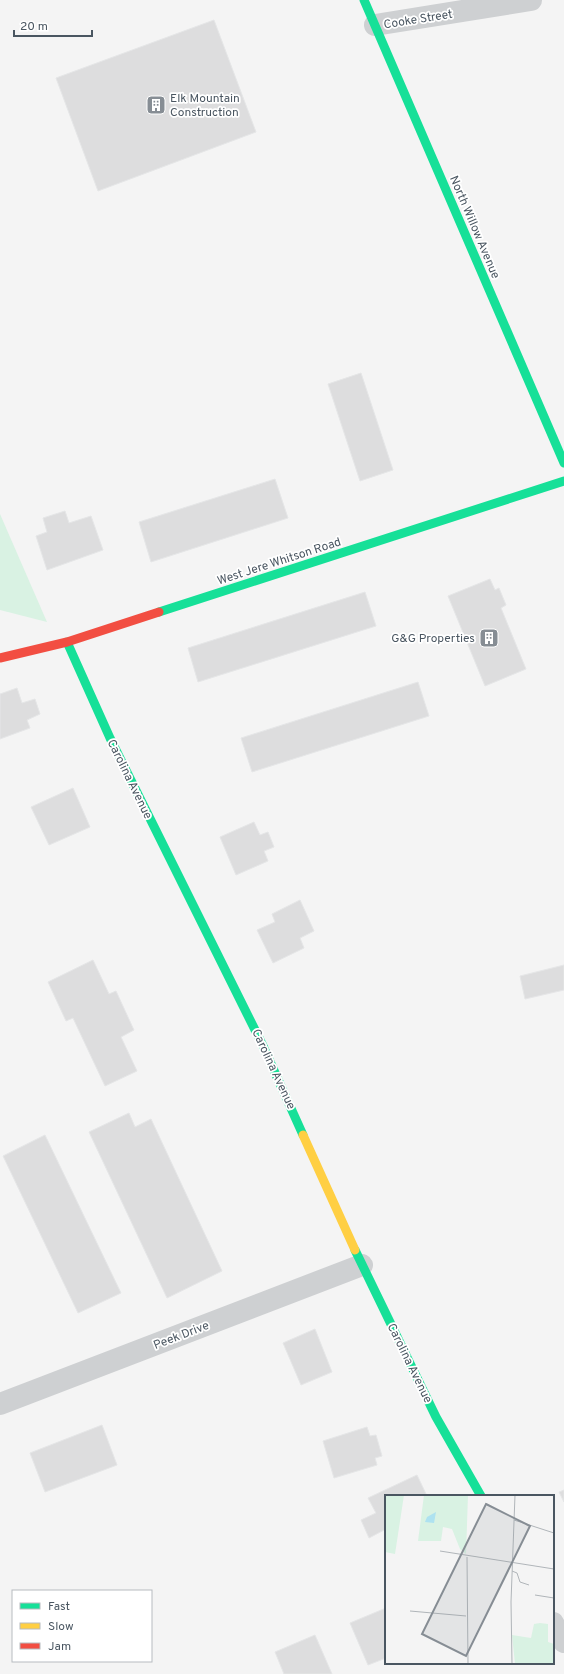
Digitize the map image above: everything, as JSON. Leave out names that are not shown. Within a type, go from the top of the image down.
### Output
[{"type":"street","name":"North Willow Avenue","points":[[364,0],[564,463]]},
{"type":"street","name":"Cooke Street","points":[[375,26],[531,0]]},
{"type":"street","name":"West Jere Whitson Road","points":[[0,658],[67,642],[564,481]]},
{"type":"street","name":"Carolina Avenue","points":[[67,642],[110,738],[264,1046],[362,1265],[436,1417],[480,1495]]},
{"type":"street","name":"Peek Drive","points":[[0,1404],[362,1265]]},
{"type":"street","points":[[554,1625],[564,1642]]},
{"type":"green space","points":[[0,514],[47,622],[0,610]]},
{"type":"building","name":"Elk Mountain Construction","points":[[214,20],[256,132],[98,191],[56,78]]},
{"type":"building","points":[[361,373],[393,470],[360,481],[328,384]]},
{"type":"building","points":[[275,479],[288,518],[151,562],[139,522]]},
{"type":"building","points":[[65,511],[69,523],[91,516],[103,550],[47,570],[36,536],[47,532],[43,518]]},
{"type":"building","name":"G&G Properties","points":[[490,579],[495,590],[499,588],[506,605],[501,608],[526,669],[485,686],[448,596]]},
{"type":"building","points":[[365,592],[376,626],[198,682],[188,648]]},
{"type":"building","points":[[418,682],[429,716],[252,772],[241,738]]},
{"type":"building","points":[[17,688],[22,703],[35,699],[40,714],[27,720],[30,728],[0,739],[0,694]]},
{"type":"building","points":[[73,788],[90,827],[49,845],[31,807]]},
{"type":"building","points":[[254,822],[260,835],[268,832],[274,847],[264,851],[268,861],[236,875],[220,837]]},
{"type":"building","points":[[300,900],[314,931],[300,938],[304,948],[273,963],[257,930],[275,922],[272,914]]},
{"type":"building","points":[[93,960],[109,994],[116,991],[134,1030],[121,1037],[137,1071],[105,1086],[73,1018],[66,1021],[48,982]]},
{"type":"building","points":[[564,965],[564,990],[525,999],[520,976]]},
{"type":"building","points":[[129,1113],[135,1127],[151,1119],[222,1271],[167,1298],[89,1132]]},
{"type":"building","points":[[45,1135],[121,1293],[78,1313],[3,1156]]},
{"type":"building","points":[[315,1329],[332,1372],[301,1385],[283,1343]]},
{"type":"building","points":[[102,1425],[117,1465],[45,1492],[30,1453]]},
{"type":"building","points":[[367,1427],[370,1436],[376,1435],[382,1456],[375,1458],[377,1465],[334,1478],[323,1441]]},
{"type":"building","points":[[417,1475],[427,1495],[385,1495],[385,1530],[369,1538],[361,1520],[376,1513],[368,1498]]},
{"type":"building","points":[[564,1490],[564,1502],[559,1492]]},
{"type":"building","points":[[385,1608],[385,1658],[368,1665],[350,1623]]},
{"type":"building","points":[[315,1635],[332,1674],[284,1674],[275,1652]]},
{"type":"traffic: fast","points":[[364,0],[564,463]]},
{"type":"traffic: fast","points":[[159,612],[564,481]]},
{"type":"traffic: fast","points":[[67,642],[110,738],[263,1046],[303,1135]]},
{"type":"traffic: fast","points":[[355,1250],[436,1417],[480,1495]]},
{"type":"traffic: slow","points":[[303,1135],[355,1250]]},
{"type":"traffic: jam","points":[[0,658],[67,642],[159,612]]},
{"type":"place","name":"Elk Mountain Construction","points":[[156,105]]},
{"type":"place","name":"G&G Properties","points":[[489,638]]}]
